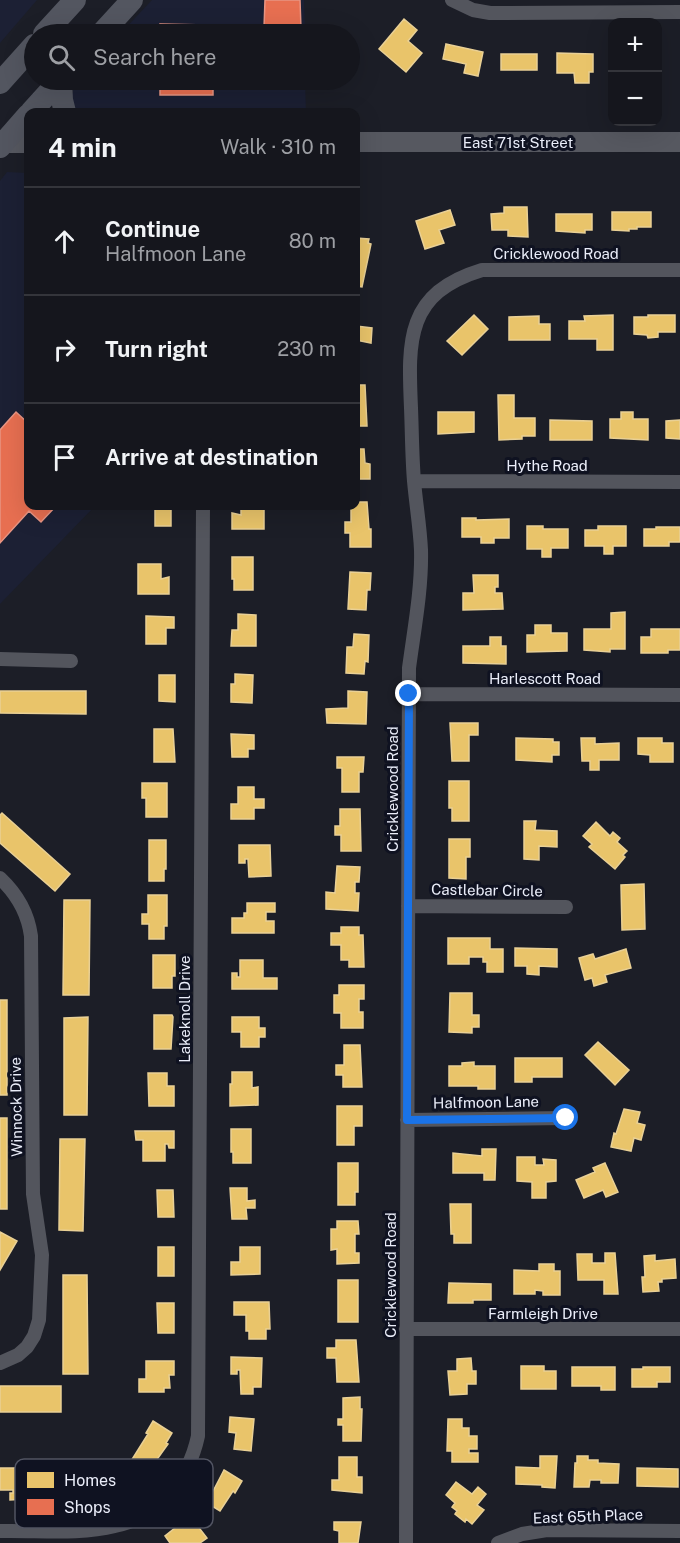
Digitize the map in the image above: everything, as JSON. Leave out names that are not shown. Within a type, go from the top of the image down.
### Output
[{"type":"main road","points":[[53,24],[75,0]]},
{"type":"main road","points":[[110,24],[132,0]]},
{"type":"main road","points":[[0,83],[24,56]]},
{"type":"main road","points":[[35,108],[52,90]]},
{"type":"main road","points":[[62,90],[64,108]]},
{"type":"main road","points":[[1,144],[24,120]]},
{"type":"main road","name":"East 71st Street","points":[[360,142],[680,142]]},
{"type":"main road","points":[[1,144],[24,143]]},
{"type":"street","points":[[452,0],[473,10],[490,13],[680,12]]},
{"type":"street","name":"Cricklewood Road","points":[[406,1543],[409,668],[421,553],[414,481],[410,345],[416,323],[425,307],[445,286],[460,277],[488,269],[680,270]]},
{"type":"street","name":"Hythe Road","points":[[414,481],[680,482]]},
{"type":"street","name":"Lakeknoll Drive","points":[[191,1459],[199,1424],[203,510]]},
{"type":"street","points":[[0,659],[71,661]]},
{"type":"street","name":"Harlescott Road","points":[[409,694],[680,695]]},
{"type":"street","name":"Winnock Drive","points":[[0,878],[20,901],[31,936],[33,1194],[42,1255],[37,1330],[31,1341],[18,1355],[0,1363]]},
{"type":"street","name":"Castlebar Circle","points":[[408,906],[566,908]]},
{"type":"street","name":"Halfmoon Lane","points":[[407,1120],[566,1118]]},
{"type":"street","name":"Farmleigh Drive","points":[[406,1329],[680,1329]]},
{"type":"street","name":"Lakeknoll Drive","points":[[0,1531],[106,1528]]},
{"type":"street","name":"East 65th Place","points":[[498,1543],[522,1534],[547,1530],[680,1530]]},
{"type":"shaded area","points":[[0,0],[37,0],[0,43]]},
{"type":"shaded area","points":[[152,0],[304,0],[305,24],[129,24]]},
{"type":"shaded area","points":[[73,90],[305,90],[306,108],[73,108],[70,102]]},
{"type":"shaded area","points":[[7,172],[24,173],[24,510],[91,510],[0,604],[0,181]]},
{"type":"building: Homes","points":[[404,19],[417,30],[408,41],[422,53],[406,72],[379,49]]},
{"type":"building: Homes","points":[[446,44],[483,52],[478,76],[464,73],[466,64],[443,59]]},
{"type":"building: Homes","points":[[557,53],[593,54],[593,72],[589,72],[589,83],[575,83],[574,73],[557,73]]},
{"type":"building: Homes","points":[[501,54],[537,54],[537,70],[501,70]]},
{"type":"building: Homes","points":[[504,207],[527,207],[528,237],[508,236],[508,230],[492,230],[491,214],[504,213]]},
{"type":"building: Homes","points":[[450,210],[455,225],[439,230],[444,243],[425,249],[416,221]]},
{"type":"building: Homes","points":[[612,212],[651,212],[651,227],[637,227],[629,231],[612,230]]},
{"type":"building: Homes","points":[[556,214],[592,214],[592,230],[585,230],[585,233],[556,231]]},
{"type":"building: Homes","points":[[360,238],[369,239],[368,243],[371,244],[362,287],[360,287]]},
{"type":"building: Homes","points":[[474,315],[488,329],[462,355],[447,341]]},
{"type":"building: Homes","points":[[613,315],[613,350],[597,350],[597,339],[569,339],[569,321],[585,321],[584,316]]},
{"type":"building: Homes","points":[[648,315],[675,315],[675,332],[658,332],[658,337],[648,338],[647,335],[634,334],[634,317],[648,317]]},
{"type":"building: Homes","points":[[539,316],[539,324],[550,324],[550,340],[509,340],[509,317]]},
{"type":"building: Homes","points":[[360,326],[372,328],[371,343],[360,341]]},
{"type":"building: Homes","points":[[360,385],[365,385],[367,426],[360,426]]},
{"type":"building: Homes","points":[[498,395],[514,395],[514,418],[535,418],[535,436],[499,440]]},
{"type":"building: Homes","points":[[438,412],[474,412],[474,432],[438,434]]},
{"type":"building: Homes","points":[[621,412],[633,412],[633,419],[648,419],[648,440],[610,438],[610,419],[621,419]]},
{"type":"building: Homes","points":[[550,420],[592,421],[592,440],[550,440]]},
{"type":"building: Homes","points":[[680,420],[680,439],[666,438],[666,421]]},
{"type":"building: Homes","points":[[360,449],[364,449],[365,463],[370,464],[370,479],[360,479]]},
{"type":"building: Homes","points":[[360,502],[367,502],[371,547],[350,547],[350,533],[345,533],[345,522],[351,522],[351,510],[360,510]]},
{"type":"building: Homes","points":[[155,510],[171,510],[171,526],[155,526]]},
{"type":"building: Homes","points":[[241,510],[264,510],[264,529],[232,529],[232,513],[241,515]]},
{"type":"building: Homes","points":[[462,518],[509,519],[509,538],[494,538],[494,543],[481,543],[481,537],[462,537]]},
{"type":"building: Homes","points":[[527,526],[543,526],[543,529],[568,529],[568,548],[551,548],[551,557],[542,557],[542,549],[527,549]]},
{"type":"building: Homes","points":[[598,526],[626,526],[626,546],[613,546],[613,554],[604,554],[604,546],[585,546],[585,530],[598,530]]},
{"type":"building: Homes","points":[[656,527],[680,527],[680,542],[669,542],[669,546],[644,546],[644,529],[656,529]]},
{"type":"building: Homes","points":[[232,557],[253,557],[253,590],[234,590]]},
{"type":"building: Homes","points":[[138,564],[161,564],[161,579],[169,577],[169,594],[138,594]]},
{"type":"building: Homes","points":[[350,572],[371,573],[366,610],[348,609]]},
{"type":"building: Homes","points":[[473,575],[498,575],[498,587],[495,587],[495,593],[502,593],[503,609],[463,610],[463,593],[474,593]]},
{"type":"building: Homes","points":[[625,612],[625,649],[610,649],[610,652],[584,650],[584,629],[611,629],[611,613]]},
{"type":"building: Homes","points":[[238,614],[256,615],[256,646],[231,646],[232,630],[238,630]]},
{"type":"building: Homes","points":[[146,616],[174,617],[174,628],[166,628],[166,644],[146,644]]},
{"type":"building: Homes","points":[[535,625],[551,625],[551,633],[567,633],[567,651],[527,652],[527,635],[535,635]]},
{"type":"building: Homes","points":[[651,629],[680,629],[680,650],[668,650],[668,653],[641,653],[641,637],[651,637]]},
{"type":"building: Homes","points":[[354,634],[369,635],[368,662],[365,661],[364,674],[346,673],[347,647],[353,647]]},
{"type":"building: Homes","points":[[490,637],[501,637],[501,646],[506,646],[506,664],[463,663],[463,646],[490,646]]},
{"type":"building: Homes","points":[[235,674],[253,675],[252,703],[231,702],[231,684],[235,684]]},
{"type":"building: Homes","points":[[159,675],[175,675],[175,702],[159,701]]},
{"type":"building: Homes","points":[[0,691],[86,691],[86,714],[0,713]]},
{"type":"building: Homes","points":[[348,691],[367,692],[366,724],[327,723],[326,709],[348,708]]},
{"type":"building: Homes","points":[[450,723],[478,723],[478,735],[469,735],[469,761],[452,761]]},
{"type":"building: Homes","points":[[154,729],[173,729],[175,762],[154,762]]},
{"type":"building: Homes","points":[[231,734],[254,735],[254,749],[248,749],[248,757],[232,757]]},
{"type":"building: Homes","points":[[516,738],[553,739],[553,742],[559,742],[559,755],[552,755],[552,762],[516,760]]},
{"type":"building: Homes","points":[[581,738],[595,738],[595,744],[619,743],[619,760],[599,760],[599,770],[590,770],[590,761],[582,761]]},
{"type":"building: Homes","points":[[638,738],[662,738],[662,743],[673,743],[673,762],[650,762],[650,755],[638,754]]},
{"type":"building: Homes","points":[[337,757],[364,757],[363,772],[359,772],[359,792],[342,792],[342,768],[337,768]]},
{"type":"building: Homes","points":[[449,781],[469,781],[469,821],[452,821],[452,808],[449,808]]},
{"type":"building: Homes","points":[[142,783],[167,783],[167,817],[146,817],[146,798],[142,798]]},
{"type":"building: Homes","points":[[238,787],[254,787],[254,799],[264,799],[264,808],[254,808],[254,819],[231,819],[231,804],[238,804]]},
{"type":"building: Homes","points":[[340,809],[360,809],[361,851],[341,851],[341,835],[335,835],[335,826],[340,826]]},
{"type":"building: Homes","points":[[2,813],[70,874],[55,891],[0,843],[0,815]]},
{"type":"building: Homes","points":[[524,821],[536,821],[535,830],[557,831],[557,847],[539,846],[539,860],[524,859]]},
{"type":"building: Homes","points":[[596,822],[610,836],[613,832],[620,838],[617,842],[627,851],[615,869],[589,847],[592,844],[583,836]]},
{"type":"building: Homes","points":[[449,839],[470,839],[470,857],[466,857],[466,879],[449,878]]},
{"type":"building: Homes","points":[[149,840],[166,840],[164,881],[149,881]]},
{"type":"building: Homes","points":[[239,845],[270,845],[271,876],[249,877],[248,859],[245,859],[245,863],[239,863]]},
{"type":"building: Homes","points":[[337,866],[360,867],[359,882],[355,882],[355,893],[359,893],[358,911],[326,909],[326,892],[335,893]]},
{"type":"building: Homes","points":[[644,884],[645,929],[622,930],[621,885]]},
{"type":"building: Homes","points":[[148,895],[167,895],[167,926],[164,926],[164,939],[149,939],[149,924],[142,924],[142,914],[148,914]]},
{"type":"building: Homes","points":[[64,900],[90,900],[89,995],[63,995]]},
{"type":"building: Homes","points":[[247,903],[275,903],[275,912],[266,912],[266,921],[274,921],[274,933],[232,933],[232,918],[244,918],[244,913],[247,913]]},
{"type":"building: Homes","points":[[341,927],[359,927],[359,935],[363,935],[364,967],[349,967],[349,960],[341,960],[341,945],[331,945],[331,933],[341,933]]},
{"type":"building: Homes","points":[[448,938],[490,938],[490,949],[503,949],[503,972],[487,972],[487,962],[483,962],[483,957],[469,957],[469,964],[448,964]]},
{"type":"building: Homes","points":[[515,948],[557,949],[557,967],[539,966],[539,975],[527,974],[527,966],[515,966]]},
{"type":"building: Homes","points":[[626,949],[631,968],[605,975],[607,982],[594,986],[592,978],[585,980],[579,958],[593,954],[595,959]]},
{"type":"building: Homes","points":[[153,955],[175,955],[175,976],[172,976],[172,988],[153,988]]},
{"type":"building: Homes","points":[[240,960],[263,960],[263,978],[277,978],[277,989],[232,989],[232,973],[237,973],[237,977],[240,977]]},
{"type":"building: Homes","points":[[339,985],[364,985],[364,999],[359,999],[359,1012],[363,1012],[363,1028],[341,1028],[341,1013],[334,1013],[334,995],[339,995]]},
{"type":"building: Homes","points":[[450,993],[472,993],[472,1015],[479,1015],[479,1027],[472,1027],[472,1033],[449,1032]]},
{"type":"building: Homes","points":[[0,1000],[7,1000],[7,1095],[0,1095]]},
{"type":"building: Homes","points":[[154,1015],[172,1015],[173,1017],[171,1049],[154,1049]]},
{"type":"building: Homes","points":[[88,1017],[87,1115],[64,1115],[64,1018]]},
{"type":"building: Homes","points":[[232,1017],[259,1017],[259,1028],[265,1028],[265,1037],[259,1037],[259,1047],[241,1047],[241,1032],[232,1032]]},
{"type":"building: Homes","points":[[598,1042],[629,1070],[615,1085],[585,1055]]},
{"type":"building: Homes","points":[[344,1045],[360,1045],[362,1087],[343,1087],[343,1075],[336,1075],[336,1065],[344,1065]]},
{"type":"building: Homes","points":[[515,1058],[562,1058],[562,1077],[532,1077],[532,1082],[515,1082]]},
{"type":"building: Homes","points":[[474,1062],[474,1066],[495,1066],[495,1089],[478,1089],[478,1086],[449,1086],[449,1066],[462,1066],[462,1063]]},
{"type":"building: Homes","points":[[232,1072],[252,1072],[252,1088],[258,1087],[258,1105],[230,1106]]},
{"type":"building: Homes","points":[[148,1073],[167,1073],[167,1086],[174,1086],[174,1106],[149,1106]]},
{"type":"building: Homes","points":[[337,1106],[362,1106],[362,1126],[354,1126],[354,1145],[337,1145]]},
{"type":"building: Homes","points":[[624,1109],[640,1112],[637,1123],[645,1125],[641,1140],[634,1138],[631,1151],[611,1147]]},
{"type":"building: Homes","points":[[0,1118],[7,1118],[7,1209],[0,1209]]},
{"type":"building: Homes","points":[[231,1129],[251,1129],[251,1163],[233,1163]]},
{"type":"building: Homes","points":[[135,1131],[174,1131],[174,1148],[169,1148],[168,1144],[165,1144],[165,1161],[143,1161],[143,1140],[136,1140]]},
{"type":"building: Homes","points":[[60,1139],[85,1139],[83,1231],[59,1230]]},
{"type":"building: Homes","points":[[482,1149],[496,1149],[495,1180],[484,1180],[484,1173],[453,1173],[453,1153],[482,1156]]},
{"type":"building: Homes","points":[[517,1157],[535,1157],[535,1165],[544,1165],[543,1159],[556,1160],[556,1181],[546,1182],[546,1198],[532,1198],[532,1182],[517,1181]]},
{"type":"building: Homes","points":[[338,1163],[358,1163],[358,1192],[355,1192],[355,1205],[338,1205]]},
{"type":"building: Homes","points":[[605,1163],[618,1192],[606,1197],[603,1190],[584,1198],[576,1180],[595,1172],[593,1168]]},
{"type":"building: Homes","points":[[230,1188],[247,1188],[247,1201],[255,1200],[255,1208],[246,1208],[247,1219],[232,1219]]},
{"type":"building: Homes","points":[[157,1190],[173,1190],[174,1217],[158,1217]]},
{"type":"building: Homes","points":[[450,1204],[471,1204],[471,1243],[454,1243],[454,1234],[451,1234]]},
{"type":"building: Homes","points":[[337,1221],[358,1221],[359,1234],[355,1234],[355,1253],[359,1253],[359,1263],[337,1264],[337,1249],[331,1250],[331,1229],[337,1229]]},
{"type":"building: Homes","points":[[0,1232],[17,1241],[0,1270]]},
{"type":"building: Homes","points":[[158,1247],[174,1247],[174,1276],[158,1276]]},
{"type":"building: Homes","points":[[240,1247],[260,1247],[260,1274],[231,1275],[231,1262],[240,1262]]},
{"type":"building: Homes","points":[[605,1253],[615,1253],[618,1294],[604,1294],[604,1280],[578,1280],[577,1254],[592,1254],[592,1263],[605,1263]]},
{"type":"building: Homes","points":[[655,1255],[655,1261],[675,1259],[676,1278],[662,1279],[662,1282],[658,1282],[659,1291],[643,1292],[644,1256]]},
{"type":"building: Homes","points":[[539,1264],[554,1264],[554,1271],[560,1271],[560,1295],[543,1295],[543,1291],[535,1290],[535,1294],[514,1294],[514,1270],[539,1271]]},
{"type":"building: Homes","points":[[63,1275],[87,1275],[88,1374],[63,1374]]},
{"type":"building: Homes","points":[[338,1280],[358,1280],[358,1322],[338,1322]]},
{"type":"building: Homes","points":[[449,1283],[491,1284],[491,1300],[448,1303]]},
{"type":"building: Homes","points":[[234,1302],[269,1302],[270,1329],[266,1329],[266,1339],[249,1339],[249,1331],[246,1331],[246,1315],[234,1315]]},
{"type":"building: Homes","points":[[157,1303],[174,1303],[174,1333],[158,1333]]},
{"type":"building: Homes","points":[[336,1340],[356,1340],[359,1382],[337,1382],[336,1358],[327,1358],[327,1348],[336,1348]]},
{"type":"building: Homes","points":[[231,1357],[262,1358],[261,1387],[253,1387],[253,1394],[241,1394],[240,1370],[237,1370],[237,1374],[231,1374]]},
{"type":"building: Homes","points":[[471,1358],[472,1371],[476,1371],[476,1384],[467,1384],[467,1394],[450,1395],[448,1371],[457,1371],[457,1359]]},
{"type":"building: Homes","points":[[146,1361],[174,1361],[174,1375],[169,1375],[170,1388],[164,1388],[164,1392],[139,1392],[139,1379],[146,1379]]},
{"type":"building: Homes","points":[[521,1366],[544,1366],[544,1371],[556,1371],[556,1389],[521,1389]]},
{"type":"building: Homes","points":[[572,1367],[615,1367],[615,1390],[601,1390],[601,1386],[572,1386]]},
{"type":"building: Homes","points":[[643,1367],[670,1367],[670,1382],[657,1382],[657,1387],[632,1387],[632,1369],[643,1369]]},
{"type":"building: Homes","points":[[0,1386],[61,1386],[61,1412],[0,1412]]},
{"type":"building: Homes","points":[[360,1397],[361,1441],[343,1441],[343,1425],[338,1425],[338,1419],[343,1419],[343,1398]]},
{"type":"building: Homes","points":[[230,1417],[254,1419],[251,1451],[234,1449],[236,1433],[229,1432]]},
{"type":"building: Homes","points":[[448,1419],[462,1419],[462,1428],[469,1428],[469,1436],[477,1436],[477,1449],[469,1449],[469,1453],[478,1453],[478,1462],[452,1462],[452,1451],[447,1451]]},
{"type":"building: Homes","points":[[153,1421],[172,1433],[166,1443],[168,1444],[157,1459],[132,1459],[148,1434],[146,1433]]},
{"type":"building: Homes","points":[[540,1456],[557,1456],[555,1488],[516,1484],[516,1467],[540,1468]]},
{"type":"building: Homes","points":[[577,1456],[588,1456],[588,1460],[598,1460],[598,1463],[619,1464],[618,1483],[601,1483],[601,1480],[590,1480],[589,1487],[574,1487]]},
{"type":"building: Homes","points":[[339,1457],[357,1457],[357,1477],[362,1477],[362,1493],[332,1490],[332,1480],[339,1480]]},
{"type":"building: Homes","points":[[0,1468],[15,1468],[15,1500],[10,1500],[10,1493],[13,1493],[13,1490],[0,1490]]},
{"type":"building: Homes","points":[[637,1468],[678,1469],[678,1487],[637,1486]]},
{"type":"building: Homes","points":[[224,1470],[242,1481],[220,1511],[213,1507],[213,1491]]},
{"type":"building: Homes","points":[[456,1482],[472,1494],[478,1487],[486,1494],[477,1505],[484,1510],[472,1524],[466,1519],[465,1522],[455,1514],[457,1511],[452,1507],[455,1503],[446,1495]]},
{"type":"building: Homes","points":[[334,1522],[361,1522],[358,1543],[339,1543],[339,1531],[334,1530]]},
{"type":"building: Homes","points":[[175,1528],[199,1528],[207,1538],[200,1543],[170,1543],[165,1536]]},
{"type":"building: Shops","points":[[265,0],[300,0],[301,24],[264,24]]},
{"type":"building: Shops","points":[[160,90],[213,90],[213,95],[160,95]]},
{"type":"building: Shops","points":[[16,412],[24,419],[24,510],[52,510],[41,522],[29,511],[0,543],[0,430]]},
{"type":"route","points":[[409,694],[407,1120],[566,1118]]}]
